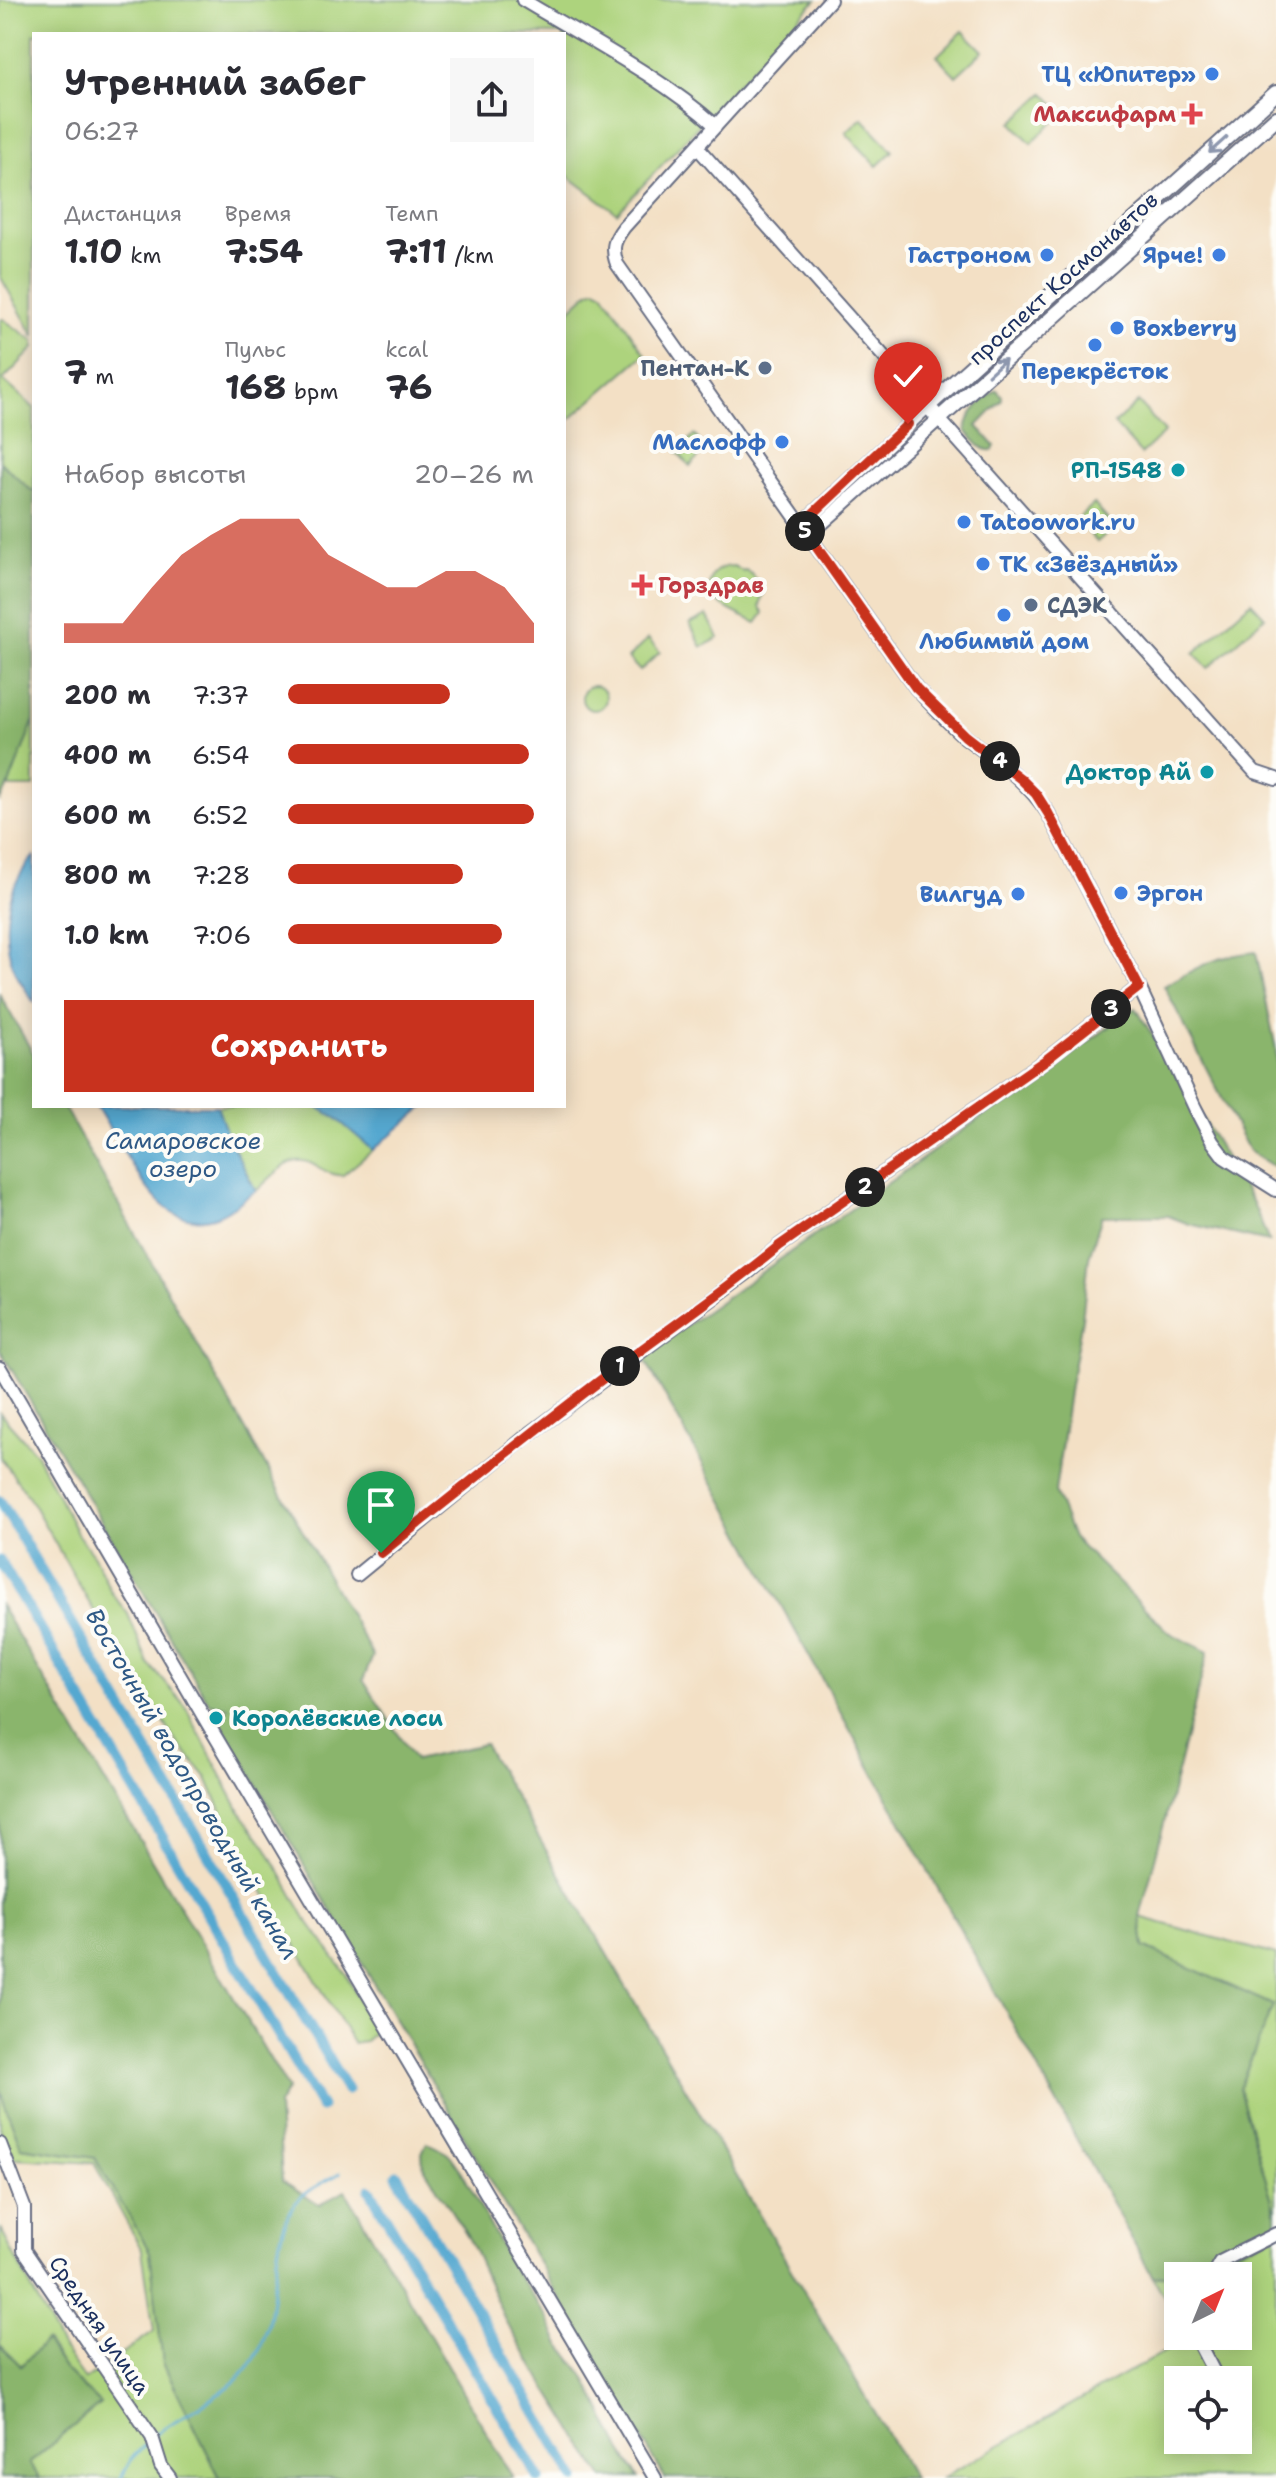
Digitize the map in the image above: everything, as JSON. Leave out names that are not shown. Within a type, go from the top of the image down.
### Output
[{"type":"street","points":[[523,0],[630,64],[716,126]]},
{"type":"street","points":[[830,0],[624,227],[613,245],[617,264],[916,688],[965,736],[1003,763],[1036,794],[1139,987],[1212,1141],[1224,1157],[1276,1190]]},
{"type":"street","name":"проспект Космонавтов","points":[[804,530],[928,406],[1276,93]]},
{"type":"street","name":"проспект Космонавтов","points":[[804,530],[939,419],[1276,118]]},
{"type":"street","points":[[697,147],[1255,772],[1276,779]]},
{"type":"street","points":[[357,1575],[599,1381],[779,1246],[1047,1059],[1139,987]]},
{"type":"street","points":[[0,1368],[655,2478]]},
{"type":"street","name":"Средняя улица","points":[[0,2144],[24,2207],[24,2250],[152,2437],[161,2466],[170,2478]]},
{"type":"street","points":[[1220,2262],[1276,2234]]},
{"type":"green space","points":[[0,0],[816,0],[617,213],[566,175],[566,32],[32,32],[32,332],[0,276]]},
{"type":"green space","points":[[963,31],[983,51],[956,76],[937,56]]},
{"type":"green space","points":[[1044,93],[1063,113],[1031,143],[1012,123]]},
{"type":"green space","points":[[862,118],[893,151],[877,166],[846,133]]},
{"type":"green space","points":[[596,289],[603,292],[645,354],[566,422],[566,313]]},
{"type":"green space","points":[[3,319],[32,340],[32,350],[3,380],[32,406],[32,491],[0,462],[0,320]]},
{"type":"green space","points":[[997,390],[1002,400],[977,426],[995,446],[993,450],[988,450],[966,431],[969,419],[977,408]]},
{"type":"green space","points":[[1138,402],[1165,432],[1141,454],[1114,424]]},
{"type":"green space","points":[[694,435],[707,449],[690,466],[677,452]]},
{"type":"green space","points":[[0,462],[32,491],[32,725],[0,800]]},
{"type":"green space","points":[[1094,504],[1114,527],[1097,542],[1077,519]]},
{"type":"green space","points":[[734,566],[750,572],[761,586],[764,594],[760,607],[764,613],[757,623],[732,612],[711,594],[710,586],[716,571]]},
{"type":"green space","points":[[1251,602],[1265,617],[1208,668],[1194,653]]},
{"type":"green space","points":[[707,615],[719,638],[702,647],[690,624]]},
{"type":"green space","points":[[648,639],[660,652],[640,671],[628,658]]},
{"type":"green space","points":[[594,686],[603,689],[606,698],[603,707],[594,710],[585,707],[582,698],[585,689]]},
{"type":"green space","points":[[32,725],[32,787],[8,787]]},
{"type":"green space","points":[[1256,952],[1276,1049],[1276,1168],[1249,1151],[1164,986],[1208,963]]},
{"type":"green space","points":[[0,995],[32,1051],[32,1108],[64,1108],[373,1656],[363,1680],[415,1760],[484,1744],[913,2478],[665,2478],[221,1724],[228,1707],[209,1703],[0,1350]]},
{"type":"green space","points":[[1136,1008],[1253,1203],[1269,1242],[1189,1224],[1168,1216],[1102,1216],[1089,1257],[1055,1492],[1073,1538],[1170,1633],[1208,1652],[1140,1917],[1144,1947],[1273,2005],[1239,2089],[1276,2214],[1276,2234],[1212,2262],[1164,2262],[1164,2275],[1153,2277],[643,1356]]},
{"type":"green space","points":[[218,1108],[319,1108],[373,1150],[343,1175],[330,1173],[306,1162],[293,1162],[256,1191],[228,1137]]},
{"type":"green space","points":[[0,1413],[36,1453],[78,1535],[94,1556],[111,1592],[128,1614],[148,1663],[184,1704],[241,1813],[266,1847],[307,1920],[346,1974],[375,2032],[365,2041],[353,2043],[234,1841],[207,1778],[175,1740],[88,1601],[29,1497],[0,1457]]},
{"type":"green space","points":[[0,1605],[288,2089],[278,2105],[282,2181],[319,2205],[345,2190],[513,2478],[220,2478],[163,2363],[150,2252],[95,2158],[21,2147],[0,2091]]},
{"type":"green space","points":[[1140,1917],[1276,1955],[1276,2214],[1239,2089],[1272,2005],[1144,1947]]},
{"type":"green space","points":[[0,2091],[21,2147],[95,2158],[150,2252],[163,2363],[220,2478],[40,2478],[28,2463],[100,2404],[65,2370],[46,2341],[21,2366],[0,2345],[0,2228],[63,2349],[85,2380],[154,2331],[142,2250],[94,2163],[0,2157]]},
{"type":"green space","points":[[427,2142],[450,2155],[462,2172],[513,2269],[546,2315],[559,2343],[584,2375],[621,2450],[639,2478],[603,2478],[507,2324],[469,2239],[423,2166],[422,2153]]},
{"type":"green space","points":[[1276,2234],[1276,2478],[942,2478],[1168,2350],[1252,2350],[1252,2262],[1212,2262]]},
{"type":"green space","points":[[1164,2275],[1164,2296],[1153,2277]]},
{"type":"green space","points":[[45,2341],[65,2370],[100,2404],[29,2463],[40,2478],[0,2478],[0,2345],[21,2366]]},
{"type":"water","points":[[32,859],[32,1000],[14,970],[7,940],[8,910],[17,881]]},
{"type":"water","name":"Самаровское озеро","points":[[97,1108],[218,1108],[228,1137],[256,1191],[219,1215],[187,1218],[162,1204],[142,1181]]},
{"type":"water","name":"Самаровское озеро","points":[[319,1108],[423,1108],[373,1150]]},
{"type":"waterway","name":"Восточный водопроводный канал","points":[[0,1501],[347,2090]]},
{"type":"waterway","name":"Восточный водопроводный канал","points":[[0,1561],[321,2107]]},
{"type":"waterway","points":[[154,2436],[222,2392],[255,2358],[269,2321],[280,2239],[286,2221],[304,2195],[340,2173]]},
{"type":"waterway","name":"Восточный водопроводный канал","points":[[397,2175],[575,2478]]},
{"type":"waterway","name":"Восточный водопроводный канал","points":[[370,2190],[539,2478]]},
{"type":"waterway","points":[[121,2478],[132,2458],[149,2441]]},
{"type":"place","name":"ТЦ «Юпитер»","points":[[1212,74]]},
{"type":"place","name":"Максифарм","points":[[1192,114]]},
{"type":"place","name":"Гастроном","points":[[1047,255]]},
{"type":"place","name":"Ярче!","points":[[1219,255]]},
{"type":"place","name":"Boxberry","points":[[1117,328]]},
{"type":"place","name":"Перекрёсток","points":[[1095,345]]},
{"type":"place","name":"Пентан-К","points":[[765,368]]},
{"type":"place","name":"Маслофф","points":[[782,442]]},
{"type":"place","name":"РП-1548","points":[[1178,470]]},
{"type":"place","name":"Tatoowork.ru","points":[[964,522]]},
{"type":"place","name":"ТК «Звёздный»","points":[[983,564]]},
{"type":"place","name":"Горздрав","points":[[642,585]]},
{"type":"place","name":"СДЭК","points":[[1031,605]]},
{"type":"place","name":"Любимый дом","points":[[1004,615]]},
{"type":"place","name":"Доктор Ай","points":[[1207,772]]},
{"type":"place","name":"Эргон","points":[[1121,893]]},
{"type":"place","name":"Вилгуд","points":[[1018,894]]},
{"type":"place","name":"Королёвские лоси","points":[[216,1718]]},
{"type":"route","points":[[381,1553],[527,1436],[779,1246],[1047,1059],[1139,987],[1036,794],[1003,763],[939,714],[916,688],[801,525],[908,424]]}]
